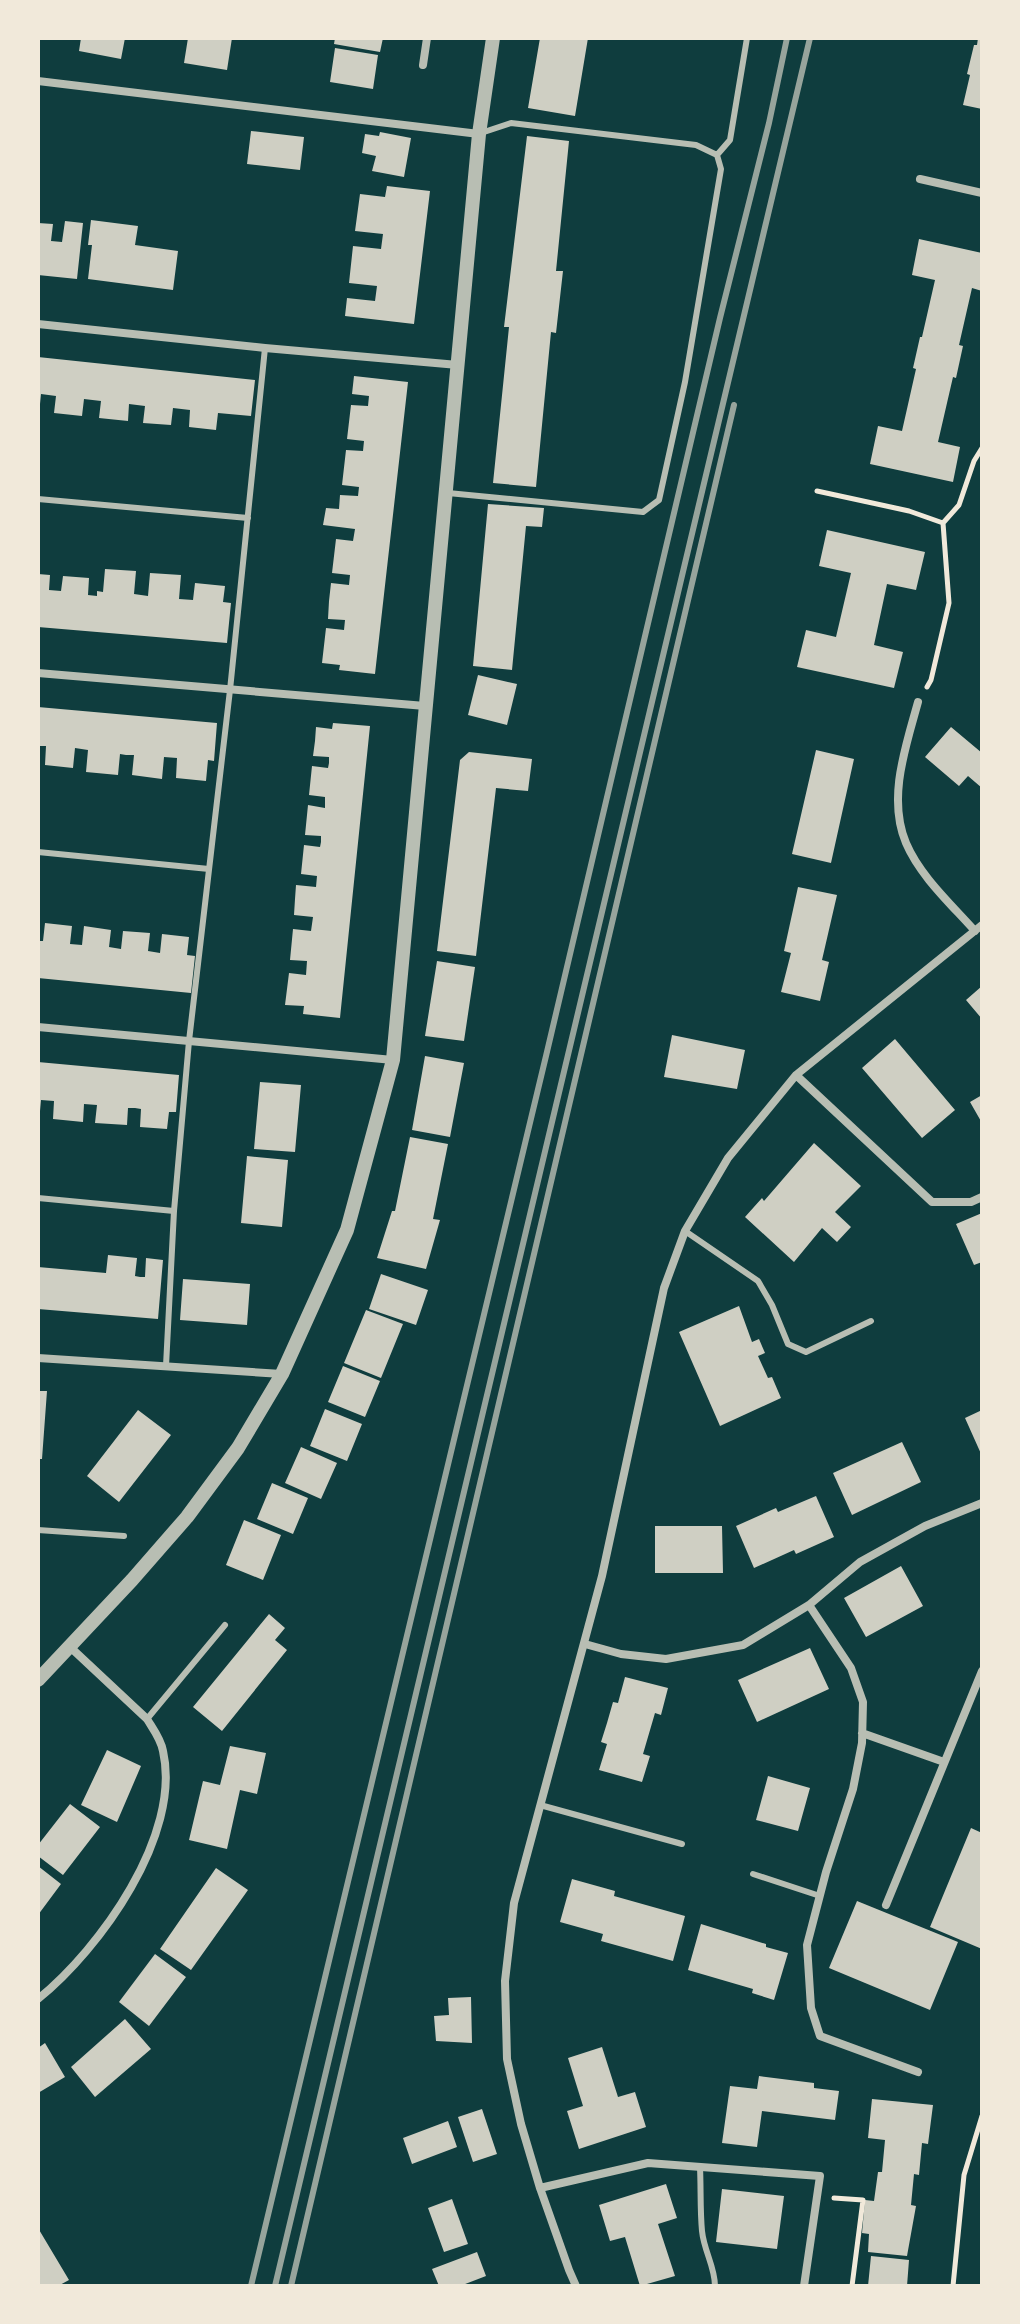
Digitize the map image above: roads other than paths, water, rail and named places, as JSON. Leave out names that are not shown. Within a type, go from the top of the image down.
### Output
[{"type":"street","points":[[423,65],[427,38]]},
{"type":"street","points":[[38,1680],[44,1669],[132,1580],[187,1517],[238,1448],[282,1374],[347,1230],[393,1060],[479,134],[493,38]]},
{"type":"street","points":[[38,81],[479,134]]},
{"type":"street","points":[[920,179],[982,193]]},
{"type":"street","points":[[38,324],[459,365]]},
{"type":"street","points":[[38,673],[425,706]]},
{"type":"street","points":[[576,2286],[540,2188],[521,2124],[507,2059],[505,1981],[514,1903],[602,1576],[664,1288],[685,1231],[728,1158],[796,1075],[978,928],[923,872],[906,842],[899,815],[899,784],[918,702]]},
{"type":"street","points":[[38,1027],[393,1060]]},
{"type":"street","points":[[796,1075],[932,1202],[971,1202],[982,1197]]},
{"type":"street","points":[[38,1358],[282,1374]]},
{"type":"street","points":[[585,1644],[621,1654],[666,1659],[743,1645],[809,1605],[860,1562],[925,1526],[982,1503]]},
{"type":"street","points":[[809,1605],[851,1668],[863,1702],[862,1733],[853,1789],[807,1945],[811,2008],[820,2036],[918,2072]]},
{"type":"street","points":[[38,1999],[69,1971],[115,1914],[135,1881],[151,1846],[166,1781],[163,1751],[147,1719],[69,1646]]},
{"type":"street","points":[[886,1905],[982,1671]]},
{"type":"street","points":[[862,1733],[944,1762]]},
{"type":"street","points":[[540,2188],[648,2163],[820,2176],[804,2286]]},
{"type":"lane","points":[[717,155],[730,140],[747,38]]},
{"type":"lane","points":[[444,493],[643,512],[659,500],[685,382],[721,169],[717,155],[696,145],[511,123],[479,134]]},
{"type":"lane","points":[[166,1366],[174,1211],[189,1041],[230,690],[265,348]]},
{"type":"lane","points":[[38,499],[248,518]]},
{"type":"lane","points":[[38,852],[209,869]]},
{"type":"lane","points":[[38,1198],[174,1211]]},
{"type":"lane","points":[[685,1231],[758,1281],[788,1344],[806,1352],[871,1321]]},
{"type":"lane","points":[[38,1530],[124,1536]]},
{"type":"lane","points":[[147,1719],[225,1625]]},
{"type":"lane","points":[[540,1805],[682,1844]]},
{"type":"lane","points":[[753,1874],[820,1896]]},
{"type":"lane","points":[[700,2167],[702,2230],[706,2254],[715,2274],[715,2286]]},
{"type":"railway","points":[[251,2286],[787,38]]},
{"type":"railway","points":[[275,2286],[810,38]]},
{"type":"railway","points":[[291,2286],[734,405]]}]
